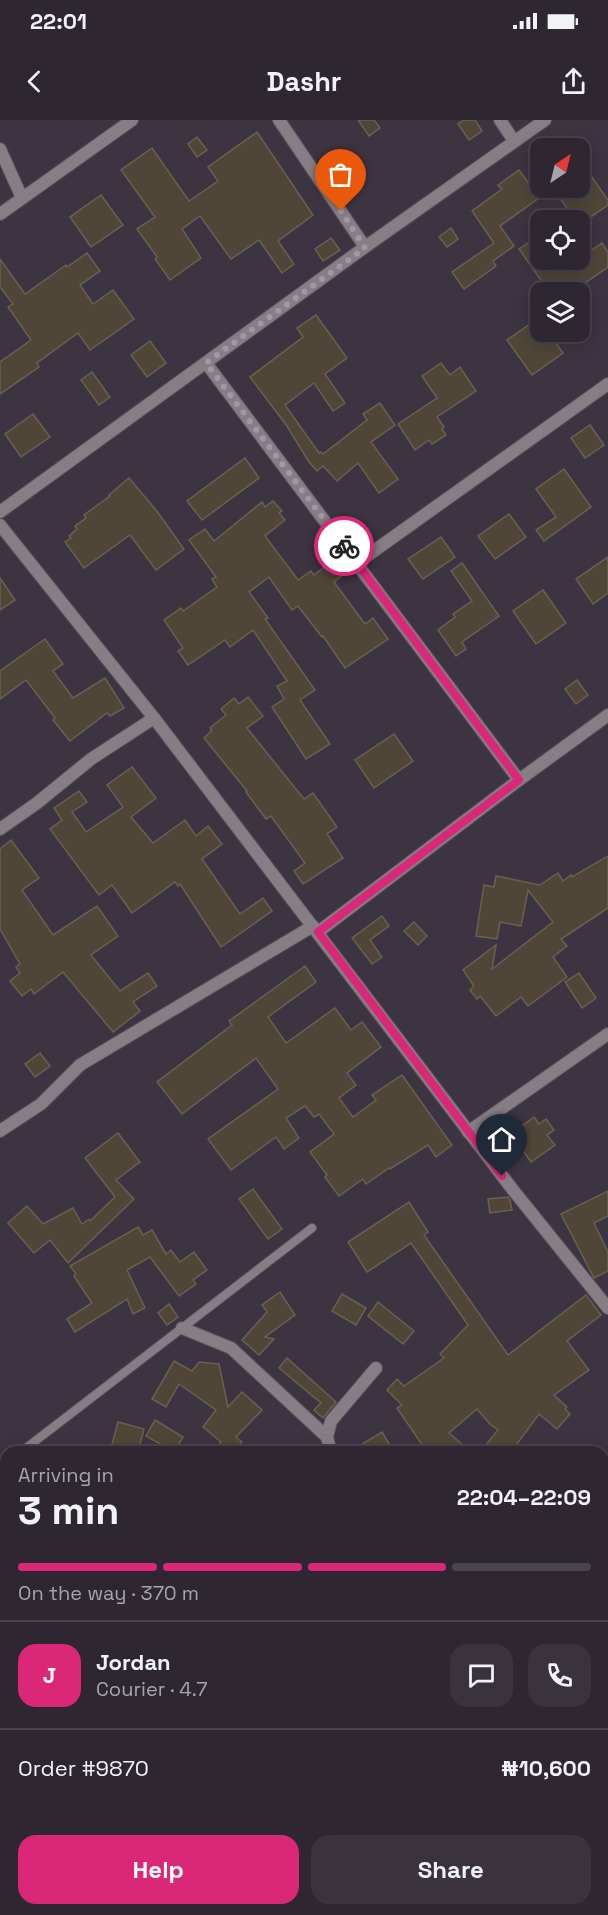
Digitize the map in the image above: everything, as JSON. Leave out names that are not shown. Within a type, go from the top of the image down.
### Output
[{"type":"street","points":[[0,214],[132,120]]},
{"type":"street","points":[[279,120],[365,248]]},
{"type":"street","points":[[500,120],[514,141]]},
{"type":"street","points":[[0,512],[545,120]]},
{"type":"street","points":[[0,149],[22,198]]},
{"type":"street","points":[[206,363],[519,780]]},
{"type":"street","points":[[357,563],[608,384]]},
{"type":"street","points":[[0,525],[154,718],[513,1190],[608,1308]]},
{"type":"street","points":[[0,1131],[41,1104],[80,1065],[315,929],[608,715]]},
{"type":"street","points":[[0,829],[92,759],[154,718]]},
{"type":"street","points":[[468,1131],[608,1034]]},
{"type":"street","points":[[182,1328],[231,1348],[327,1437],[330,1446]]},
{"type":"street","points":[[327,1437],[331,1421],[376,1368]]},
{"type":"lane","points":[[29,1446],[312,1228]]},
{"type":"building","points":[[358,120],[374,120],[380,128],[369,136]]},
{"type":"building","points":[[464,120],[475,120],[482,131],[469,140],[458,124]]},
{"type":"building","points":[[257,132],[313,215],[278,241],[294,264],[282,273],[259,240],[231,259],[200,216],[182,229],[201,258],[170,280],[137,229],[155,217],[121,170],[152,148],[189,201],[218,181],[208,167]]},
{"type":"building","points":[[197,137],[207,150],[197,157],[188,144]]},
{"type":"building","points":[[519,170],[530,185],[530,198],[539,198],[500,226],[514,246],[493,261],[496,266],[464,289],[452,272],[494,243],[472,211],[502,189],[498,185]]},
{"type":"building","points":[[590,175],[608,200],[608,205],[590,217],[590,210],[568,210],[560,198],[590,198]]},
{"type":"building","points":[[101,195],[123,225],[91,247],[70,217]]},
{"type":"building","points":[[451,228],[458,239],[447,247],[439,237]]},
{"type":"building","points":[[331,238],[340,250],[323,261],[315,249]]},
{"type":"building","points":[[530,242],[530,265],[519,249]]},
{"type":"building","points":[[602,243],[608,252],[608,267],[586,282],[542,282],[534,270],[590,270],[590,251]]},
{"type":"building","points":[[87,253],[100,271],[80,285],[93,304],[113,290],[134,319],[90,350],[78,333],[37,363],[39,367],[0,394],[0,362],[31,340],[8,307],[13,304],[0,287],[0,259],[25,294]]},
{"type":"building","points":[[316,315],[347,358],[325,374],[345,403],[333,411],[314,383],[285,405],[319,453],[323,454],[367,420],[363,414],[380,403],[395,425],[371,442],[398,479],[379,493],[358,463],[337,481],[323,466],[317,471],[250,377],[303,337],[297,328]]},
{"type":"building","points":[[530,324],[530,342],[555,342],[563,353],[532,375],[507,340]]},
{"type":"building","points":[[150,341],[166,363],[147,377],[131,355]]},
{"type":"building","points":[[441,363],[450,375],[460,367],[476,391],[437,417],[446,435],[432,444],[429,440],[415,450],[398,424],[437,398],[422,376]]},
{"type":"building","points":[[92,372],[110,397],[99,405],[81,380]]},
{"type":"building","points":[[33,414],[50,437],[21,457],[5,434]]},
{"type":"building","points":[[590,425],[604,445],[585,458],[571,438]]},
{"type":"building","points":[[245,458],[259,478],[202,520],[187,501]]},
{"type":"building","points":[[564,469],[591,507],[544,541],[536,530],[556,517],[536,489]]},
{"type":"building","points":[[129,478],[184,549],[156,570],[130,535],[84,568],[65,542],[77,529],[75,526],[86,518],[84,515],[110,496]]},
{"type":"building","points":[[273,501],[282,511],[279,513],[285,520],[265,536],[298,580],[311,571],[314,575],[333,560],[344,574],[334,582],[365,624],[373,618],[388,639],[345,668],[298,606],[292,610],[269,577],[249,592],[268,618],[265,619],[315,690],[300,700],[330,744],[306,759],[272,707],[284,699],[277,686],[287,681],[253,630],[230,647],[225,640],[188,665],[178,651],[183,648],[164,620],[181,608],[183,611],[217,587],[212,579],[216,577],[189,540],[205,529],[214,541],[262,502],[265,507]]},
{"type":"building","points":[[509,514],[526,537],[495,559],[478,536]]},
{"type":"building","points":[[441,537],[455,557],[423,579],[408,559]]},
{"type":"building","points":[[608,557],[608,593],[593,604],[576,579]]},
{"type":"building","points":[[462,563],[499,616],[462,642],[466,649],[456,656],[438,630],[455,617],[453,614],[472,601],[451,571]]},
{"type":"building","points":[[0,578],[15,600],[0,610]]},
{"type":"building","points":[[543,590],[566,623],[536,644],[513,611]]},
{"type":"building","points":[[45,639],[63,664],[53,671],[73,698],[105,678],[124,708],[110,716],[107,713],[70,741],[26,680],[0,699],[0,671]]},
{"type":"building","points":[[577,680],[588,695],[576,704],[565,689]]},
{"type":"building","points":[[248,697],[263,716],[247,728],[304,799],[313,793],[337,827],[327,834],[343,858],[303,884],[294,871],[305,863],[271,816],[266,819],[247,791],[204,738],[212,730],[210,728],[226,715],[221,709],[234,698],[239,704]]},
{"type":"building","points":[[394,734],[413,761],[374,788],[355,760]]},
{"type":"building","points":[[132,767],[156,798],[131,817],[153,843],[185,820],[196,836],[208,826],[222,844],[202,859],[240,914],[263,898],[272,911],[221,947],[180,884],[178,886],[175,882],[132,913],[112,885],[99,895],[50,829],[62,820],[54,808],[79,791],[87,802],[72,812],[86,832],[123,807],[107,785]]},
{"type":"building","points":[[11,840],[39,878],[22,890],[53,935],[97,906],[118,936],[91,955],[120,991],[148,973],[157,986],[133,1002],[140,1011],[113,1032],[63,972],[34,994],[31,989],[22,996],[10,981],[20,973],[16,967],[20,964],[0,929],[0,849]]},
{"type":"building","points":[[608,856],[608,908],[561,939],[567,946],[553,957],[567,977],[528,1006],[521,997],[496,1016],[480,996],[477,999],[470,990],[474,986],[463,970],[496,945],[492,969],[553,922],[528,890],[521,926],[500,922],[497,939],[476,936],[484,885],[494,887],[496,876],[540,885],[558,873],[563,881]]},
{"type":"building","points":[[382,916],[389,926],[370,940],[382,957],[372,964],[352,938]]},
{"type":"building","points":[[414,922],[427,936],[418,945],[404,931]]},
{"type":"building","points":[[305,966],[316,982],[268,1017],[286,1043],[335,1008],[351,1030],[362,1022],[381,1047],[347,1073],[356,1085],[339,1098],[353,1117],[376,1100],[372,1095],[402,1075],[452,1145],[436,1157],[428,1145],[366,1184],[363,1179],[339,1196],[310,1152],[334,1134],[319,1114],[314,1117],[305,1106],[286,1118],[299,1138],[284,1149],[276,1137],[231,1170],[208,1139],[278,1089],[256,1058],[182,1114],[157,1082],[232,1025],[229,1021]]},
{"type":"building","points":[[579,973],[596,998],[582,1008],[565,982]]},
{"type":"building","points":[[40,1053],[50,1066],[35,1077],[25,1064]]},
{"type":"building","points":[[534,1117],[539,1124],[546,1119],[554,1130],[547,1135],[555,1145],[531,1162],[511,1134]]},
{"type":"building","points":[[118,1133],[140,1162],[116,1180],[134,1199],[68,1263],[50,1240],[34,1253],[8,1223],[27,1206],[43,1224],[73,1208],[82,1224],[89,1219],[90,1221],[115,1197],[85,1158]]},
{"type":"building","points":[[253,1189],[282,1229],[268,1239],[239,1199]]},
{"type":"building","points":[[608,1191],[608,1216],[594,1223],[608,1252],[608,1271],[594,1278],[561,1214]]},
{"type":"building","points":[[508,1197],[512,1210],[490,1213],[488,1199]]},
{"type":"building","points":[[409,1202],[428,1232],[424,1235],[508,1355],[586,1295],[601,1315],[567,1341],[589,1370],[554,1395],[567,1407],[565,1409],[570,1414],[557,1429],[539,1414],[515,1446],[485,1446],[498,1430],[477,1409],[449,1433],[464,1446],[423,1446],[397,1408],[402,1405],[387,1390],[397,1379],[404,1386],[444,1358],[440,1354],[468,1325],[411,1243],[367,1272],[348,1242]]},
{"type":"building","points":[[138,1227],[143,1235],[152,1230],[166,1254],[171,1250],[180,1262],[194,1252],[207,1270],[193,1280],[196,1284],[179,1296],[150,1257],[127,1270],[145,1308],[133,1314],[127,1299],[75,1332],[67,1319],[92,1303],[70,1266]]},
{"type":"building","points":[[280,1292],[295,1315],[265,1337],[274,1339],[259,1355],[242,1340],[267,1312],[262,1305]]},
{"type":"building","points":[[342,1294],[366,1308],[356,1325],[332,1311]]},
{"type":"building","points":[[378,1302],[414,1331],[403,1344],[368,1316]]},
{"type":"building","points":[[169,1304],[178,1317],[167,1325],[158,1313]]},
{"type":"building","points":[[287,1358],[336,1402],[323,1418],[314,1410],[321,1403],[279,1368]]},
{"type":"building","points":[[174,1361],[192,1371],[199,1362],[219,1364],[228,1407],[242,1392],[262,1410],[236,1437],[242,1442],[239,1446],[218,1446],[221,1442],[203,1427],[216,1410],[179,1384],[166,1407],[152,1399]]},
{"type":"building","points":[[155,1420],[183,1437],[178,1446],[164,1446],[146,1436]]},
{"type":"building","points":[[118,1422],[144,1429],[140,1446],[112,1446]]},
{"type":"building","points":[[382,1432],[390,1446],[359,1446]]},
{"type":"way so far","points":[[341,211],[365,248],[206,363],[344,546]]},
{"type":"route","points":[[344,546],[519,780],[318,932],[502,1176]]}]
